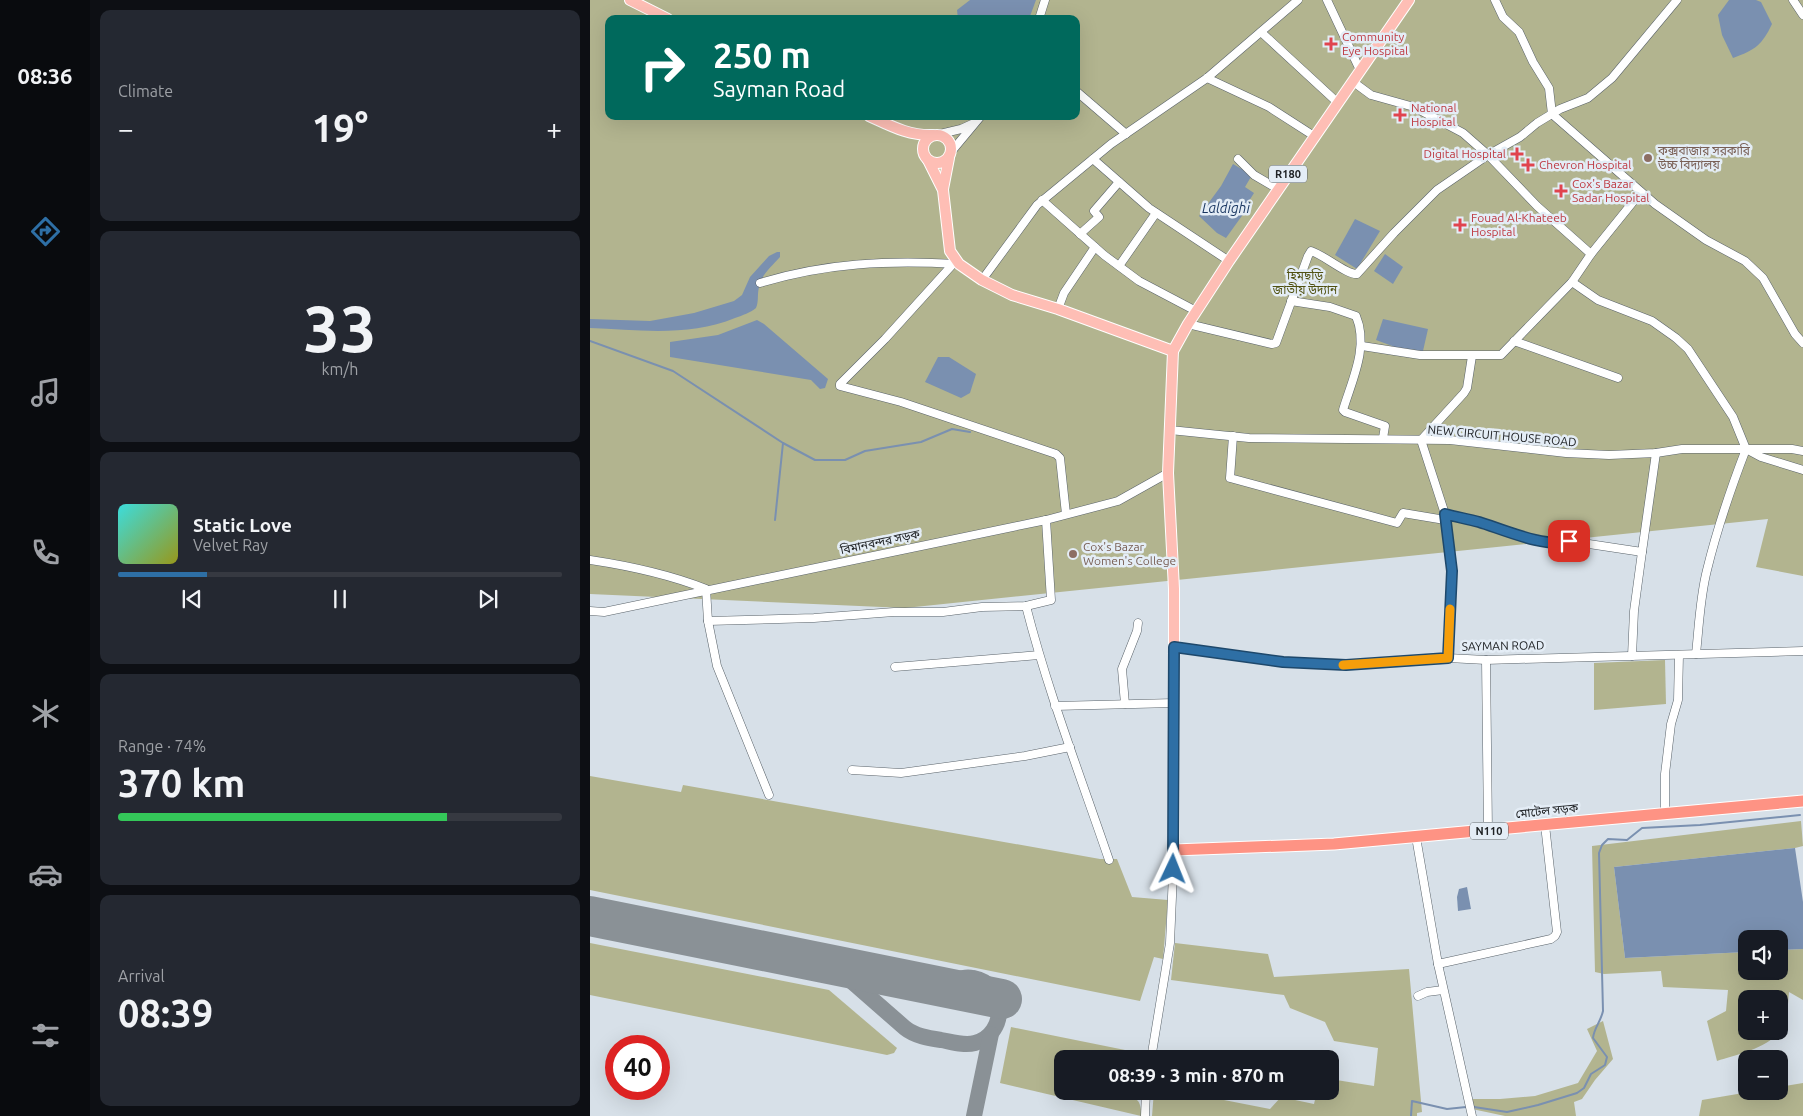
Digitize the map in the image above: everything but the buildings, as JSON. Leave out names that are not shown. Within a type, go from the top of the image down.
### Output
[{"type":"highway","name":"মোটেল সড়ক","points":[[1174,850],[1334,844],[1803,801]]},
{"type":"main road","points":[[630,0],[660,15]]},
{"type":"main road","name":"R180","points":[[1174,850],[1174,589],[1168,473],[1173,351],[1196,311],[1229,261],[1408,0]]},
{"type":"main road","points":[[877,120],[900,131],[917,145],[927,158],[937,163],[945,161],[950,155]]},
{"type":"main road","points":[[900,131],[922,135],[937,134],[948,139],[952,147],[943,190],[950,251],[956,264],[1012,295],[1058,309],[1173,351]]},
{"type":"main road","points":[[937,134],[926,139],[923,152],[943,190]]},
{"type":"street","points":[[1040,15],[1045,0]]},
{"type":"street","points":[[982,280],[1012,237],[1042,200],[1093,158],[1207,78],[1298,0]]},
{"type":"street","points":[[1328,0],[1360,70]]},
{"type":"street","points":[[1494,0],[1503,17],[1519,32],[1533,62],[1549,88],[1552,114],[1655,204],[1706,240],[1745,261],[1763,278],[1795,334],[1803,342]]},
{"type":"street","points":[[1188,324],[1272,344],[1276,343],[1311,251],[1321,254],[1351,274],[1357,274],[1437,190],[1488,156],[1520,138],[1537,122],[1588,98],[1612,78],[1677,0]]},
{"type":"street","points":[[1793,0],[1803,15]]},
{"type":"street","points":[[1261,32],[1337,102]]},
{"type":"street","points":[[1207,78],[1270,107],[1314,136]]},
{"type":"street","points":[[1352,81],[1371,95],[1414,107],[1440,119],[1463,133],[1537,206],[1591,254]]},
{"type":"street","points":[[1080,94],[1126,134]]},
{"type":"street","points":[[937,134],[961,129],[976,120]]},
{"type":"street","points":[[950,155],[977,120]]},
{"type":"street","points":[[1093,158],[1156,213],[1229,261]]},
{"type":"street","points":[[1238,159],[1254,175],[1278,189]]},
{"type":"street","points":[[1080,234],[1098,217],[1094,211],[1119,182]]},
{"type":"street","points":[[1362,346],[1420,355],[1498,356],[1572,282],[1591,254],[1641,192]]},
{"type":"street","points":[[1042,200],[1095,247],[1139,281],[1196,311]]},
{"type":"street","points":[[1119,266],[1156,213]]},
{"type":"street","points":[[1058,309],[1064,293],[1095,247]]},
{"type":"street","points":[[760,283],[823,268],[883,262],[956,264]]},
{"type":"street","points":[[956,264],[840,386],[901,402],[1056,454],[1060,458],[1066,514]]},
{"type":"street","points":[[1572,282],[1598,300],[1652,321],[1688,349],[1733,417],[1746,449],[1717,533],[1707,572],[1701,605],[1696,654]]},
{"type":"street","points":[[1291,301],[1330,307],[1356,316],[1362,346],[1343,410],[1385,426],[1383,438]]},
{"type":"street","points":[[1514,341],[1618,378]]},
{"type":"street","points":[[1448,658],[1452,571],[1445,517],[1421,440],[1464,393],[1467,388],[1472,356]]},
{"type":"street","name":"NEW CIRCUIT HOUSE ROAD","points":[[1170,430],[1249,438],[1450,440],[1592,454],[1656,454],[1682,449],[1792,449],[1803,451]]},
{"type":"street","points":[[1233,436],[1230,478],[1397,523],[1403,513],[1445,517],[1479,522],[1541,541],[1559,544],[1569,541],[1642,552]]},
{"type":"street","points":[[1746,449],[1803,470]]},
{"type":"street","points":[[1632,656],[1634,611],[1656,454]]},
{"type":"street","name":"বিমানবন্দর সড়ক","points":[[590,611],[604,612],[706,589],[1046,520],[1118,501],[1168,473]]},
{"type":"street","points":[[708,621],[814,618],[894,612],[943,612],[982,607],[1026,606],[1051,600],[1046,520]]},
{"type":"street","points":[[590,560],[634,567],[679,578],[706,589],[708,621],[717,666],[769,795]]},
{"type":"street","points":[[1026,606],[1055,706],[1110,860]]},
{"type":"street","points":[[1125,704],[1122,669],[1137,631],[1138,623]]},
{"type":"street","name":"SAYMAN ROAD","points":[[1174,647],[1283,662],[1346,665],[1448,658],[1486,660],[1803,651]]},
{"type":"street","points":[[1665,814],[1664,774],[1671,724],[1678,700],[1679,654]]},
{"type":"street","points":[[895,667],[1039,655]]},
{"type":"street","points":[[1486,660],[1488,831]]},
{"type":"street","points":[[1055,706],[1174,703]]},
{"type":"street","points":[[852,770],[901,773],[1025,756],[1070,747]]},
{"type":"street","points":[[1438,964],[1551,939],[1555,936],[1557,932],[1545,825]]},
{"type":"street","points":[[1416,837],[1443,990],[1472,1116]]},
{"type":"street","points":[[1152,1050],[1170,943],[1174,850]]},
{"type":"street","points":[[1418,996],[1427,992],[1443,990]]},
{"type":"street","points":[[1145,1116],[1146,1100]]},
{"type":"green space","name":"হিমছড়ি জাতীয় উদ্যান","points":[[590,0],[1803,0],[1803,576],[1756,567],[1768,519],[905,608],[590,594]]},
{"type":"green space","points":[[1665,660],[1666,704],[1594,710],[1594,663]]},
{"type":"green space","points":[[590,776],[681,792],[683,785],[1100,859],[1117,859],[1132,897],[1168,900],[1163,959],[1154,957],[1140,1001],[590,890]]},
{"type":"green space","points":[[1801,821],[1803,846],[1795,848],[1614,867],[1625,958],[1738,952],[1738,980],[1788,980],[1788,950],[1803,949],[1803,1000],[1789,992],[1788,1010],[1788,990],[1738,990],[1738,1040],[1770,1040],[1767,1043],[1752,1050],[1738,1050],[1738,1055],[1717,1061],[1707,1021],[1726,1011],[1728,990],[1663,987],[1661,971],[1604,974],[1595,972],[1592,846]]},
{"type":"green space","points":[[590,943],[829,990],[897,1048],[894,1053],[887,1055],[590,995]]},
{"type":"green space","points":[[1175,943],[1268,954],[1274,977],[1409,969],[1422,1112],[1417,1113],[1417,1116],[1152,1116],[1153,1100],[1224,1100],[1270,1109],[1278,1100],[1295,1100],[1314,1104],[1315,1100],[1339,1100],[1339,1080],[1374,1086],[1378,1048],[1334,1041],[1325,1022],[1290,1008],[1284,995],[1171,980]]},
{"type":"green space","points":[[1603,1021],[1613,1059],[1582,1099],[1574,1102],[1576,1116],[1505,1116],[1472,1109],[1470,1099],[1535,1096],[1578,1083],[1597,1051],[1587,1029]]},
{"type":"green space","points":[[1011,1027],[1125,1050],[1054,1050],[1054,1096],[1000,1083]]},
{"type":"green space","points":[[1803,1083],[1803,1116],[1699,1116],[1702,1100],[1738,1094],[1738,1100],[1788,1100],[1788,1086]]},
{"type":"green space","points":[[1073,1100],[1137,1100],[1140,1106],[1141,1116]]},
{"type":"water","points":[[970,0],[1036,0],[1030,15],[958,15],[957,10]]},
{"type":"water","points":[[1729,0],[1756,0],[1761,2],[1772,24],[1765,37],[1757,46],[1733,58],[1722,35],[1718,15]]},
{"type":"water","name":"Laldighi","points":[[1233,164],[1252,175],[1245,187],[1254,193],[1249,201],[1249,206],[1226,238],[1217,233],[1199,216],[1221,186]]},
{"type":"water","points":[[1355,219],[1380,231],[1357,269],[1335,255]]},
{"type":"water","points":[[780,252],[780,257],[767,271],[760,283],[756,308],[744,315],[718,324],[682,330],[645,331],[590,328],[590,319],[650,321],[694,313],[734,301],[742,295],[750,277],[769,256]]},
{"type":"water","points":[[1385,254],[1403,267],[1393,284],[1374,271]]},
{"type":"water","points":[[1383,319],[1428,329],[1423,351],[1395,347],[1376,340]]},
{"type":"water","points":[[757,320],[828,379],[825,388],[820,389],[811,380],[670,357],[670,342],[718,335]]},
{"type":"water","points":[[938,357],[949,357],[976,374],[970,393],[961,398],[925,382]]},
{"type":"water","points":[[1795,848],[1803,902],[1803,949],[1788,950],[1788,930],[1738,930],[1738,952],[1625,958],[1614,867]]},
{"type":"water","points":[[1467,887],[1471,909],[1458,911],[1457,897],[1459,889]]},
{"type":"waterway","points":[[590,341],[673,371],[783,443],[815,460],[845,460],[865,451],[921,442],[952,429],[970,432]]},
{"type":"waterway","points":[[775,520],[783,443]]},
{"type":"waterway","points":[[1474,1107],[1507,1112],[1577,1093],[1584,1088],[1591,1074],[1605,1065],[1607,1057],[1593,1038],[1603,1011],[1599,853],[1602,845],[1608,839],[1627,840],[1642,828],[1700,825],[1800,815]]},
{"type":"waterway","points":[[1411,1116],[1412,1101],[1447,1109],[1466,1107]]},
{"type":"taxiway","points":[[822,963],[841,972],[905,1028],[917,1035],[967,1044],[986,1038],[998,1020],[999,1009],[992,989],[984,982],[968,977],[936,985]]},
{"type":"taxiway","points":[[974,1116],[991,1034]]},
{"type":"runway","points":[[590,916],[1002,999]]},
{"type":"slow traffic","points":[[1343,665],[1448,658],[1450,609]]},
{"type":"place","name":"Community Eye Hospital","points":[[1331,44]]},
{"type":"place","name":"National Hospital","points":[[1400,115]]},
{"type":"place","name":"Digital Hospital","points":[[1517,154]]},
{"type":"place","name":"কক্সবাজার সরকারি উচ্চ বিদ্যালয়","points":[[1648,158]]},
{"type":"place","name":"Chevron Hospital","points":[[1528,165]]},
{"type":"place","name":"Cox's Bazar Sadar Hospital","points":[[1561,191]]},
{"type":"place","name":"Fouad Al-Khateeb Hospital","points":[[1460,225]]},
{"type":"place","name":"Cox's Bazar Women's College","points":[[1073,554]]},
{"type":"route","points":[[1173,869],[1174,647],[1283,662],[1346,665],[1448,658],[1452,571],[1445,514],[1479,522],[1541,541],[1559,544],[1569,541]]}]
